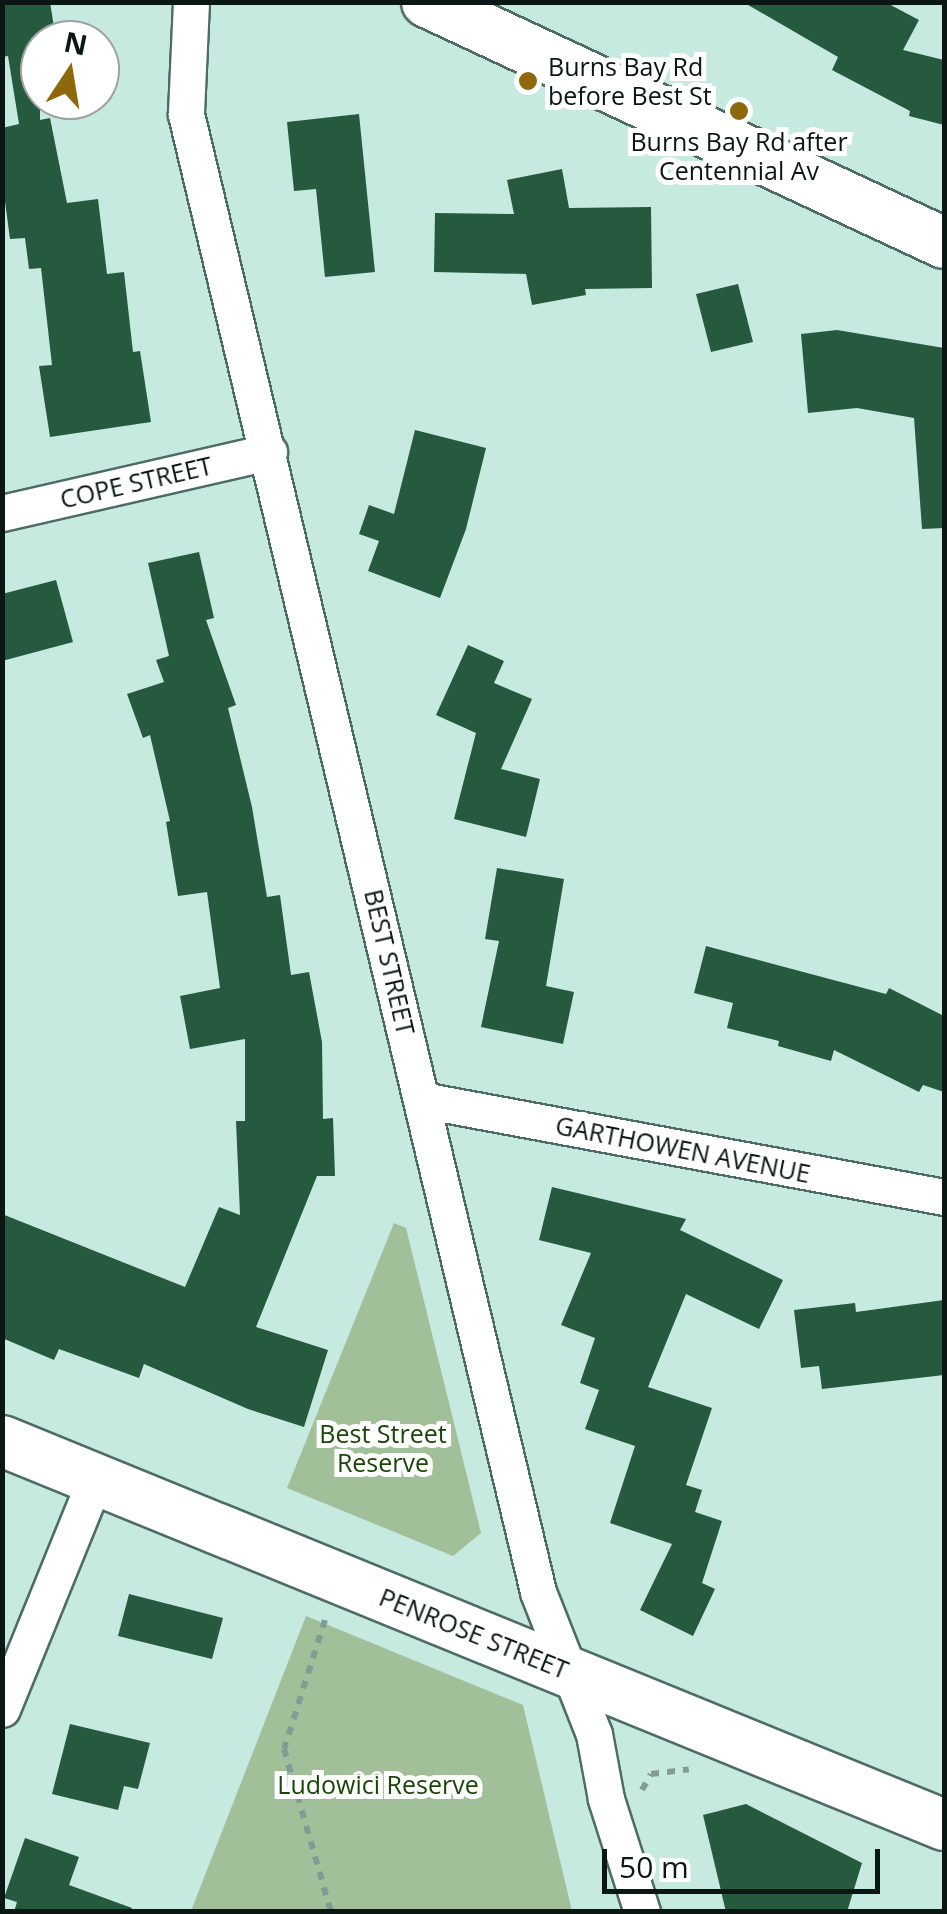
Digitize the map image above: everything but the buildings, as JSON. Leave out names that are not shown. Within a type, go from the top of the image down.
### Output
[{"type":"main road","points":[[427,2],[944,243]]},
{"type":"main road","name":"PENROSE STREET","points":[[2,1441],[944,1825]]},
{"type":"street","name":"BEST STREET","points":[[191,2],[186,114],[538,1592],[594,1734],[606,1799],[642,1912]]},
{"type":"street","name":"COPE STREET","points":[[2,513],[269,452]]},
{"type":"street","name":"GARTHOWEN AVENUE","points":[[422,1100],[944,1198]]},
{"type":"street","points":[[2,1708],[95,1480]]},
{"type":"path","points":[[325,1620],[284,1749],[331,1912]]},
{"type":"path","points":[[639,1808],[642,1789],[652,1774],[695,1770]]},
{"type":"green space","name":"Best Street Reserve","points":[[394,1223],[406,1228],[481,1533],[453,1556],[287,1488]]},
{"type":"green space","name":"Ludowici Reserve","points":[[306,1616],[523,1705],[572,1911],[191,1911]]},
{"type":"place","name":"Burns Bay Rd before Best St","points":[[528,81]]},
{"type":"place","name":"Burns Bay Rd after Centennial Av","points":[[739,111]]}]
